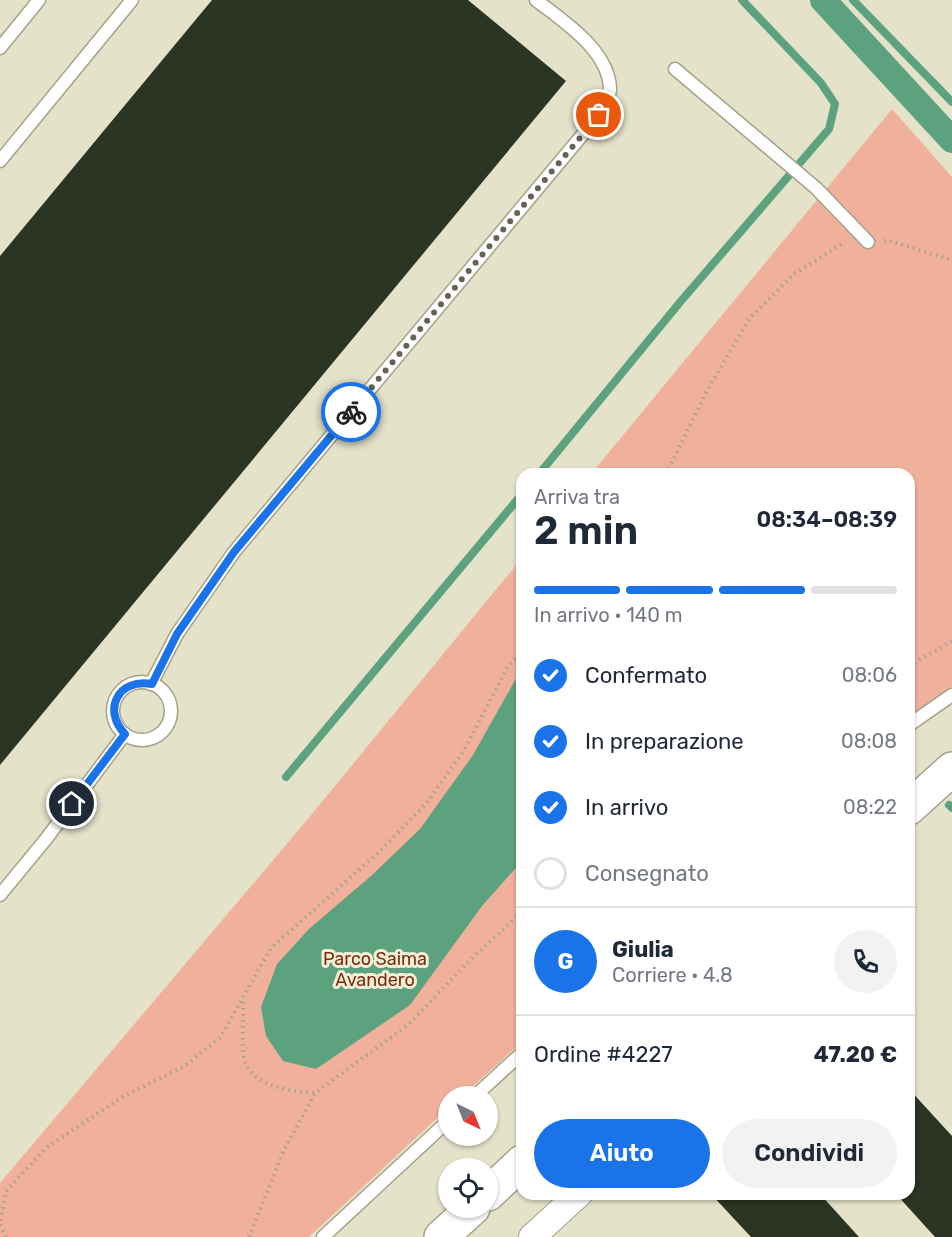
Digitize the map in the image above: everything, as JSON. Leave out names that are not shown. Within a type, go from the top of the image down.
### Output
[{"type":"main road","points":[[915,803],[952,769]]},
{"type":"main road","points":[[498,1185],[516,1168]]},
{"type":"main road","points":[[441,1237],[462,1218]]},
{"type":"street","points":[[532,1237],[572,1200]]},
{"type":"lane","points":[[0,48],[39,0]]},
{"type":"lane","points":[[0,161],[132,0]]},
{"type":"lane","points":[[152,684],[177,634],[234,552],[599,115],[610,92],[607,70],[594,49],[536,0]]},
{"type":"lane","points":[[675,69],[816,188],[868,242]]},
{"type":"lane","points":[[141,682],[160,688],[171,705],[168,725],[162,733],[143,740],[133,739],[125,734],[118,727],[114,717],[117,698],[123,690],[131,684],[141,682]]},
{"type":"lane","points":[[915,721],[952,695]]},
{"type":"lane","points":[[0,895],[46,839],[125,734]]},
{"type":"lane","points":[[486,1086],[516,1058]]},
{"type":"lane","points":[[323,1237],[438,1130]]},
{"type":"path","points":[[669,468],[707,391],[749,319],[794,274],[841,244],[890,241],[952,260]]},
{"type":"path","points":[[915,663],[952,641]]},
{"type":"path","points":[[6,1237],[0,1224],[6,1191],[47,1147],[124,1096],[183,1067],[220,1038],[271,948],[377,854],[425,806],[462,752],[507,668],[516,658]]},
{"type":"path","points":[[249,1237],[284,1150],[315,1093],[409,1024],[471,959],[516,918]]},
{"type":"path","points":[[243,1000],[244,1060],[256,1078],[286,1091],[315,1093]]},
{"type":"path","points":[[0,1237],[4,1232]]},
{"type":"green space","points":[[892,109],[952,177],[952,687],[915,713],[915,468],[596,468]]},
{"type":"green space","name":"Parco Saima Avandero","points":[[516,565],[516,1047],[473,1086],[438,1086],[438,1117],[309,1237],[0,1237],[0,1183],[307,820]]},
{"type":"shaded area","points":[[516,679],[516,868],[482,906],[410,1005],[316,1069],[283,1061],[266,1036],[261,1007],[277,964],[309,929],[371,876],[420,829],[473,755]]},
{"type":"building","points":[[212,0],[468,0],[566,81],[0,765],[0,256]]},
{"type":"building","points":[[915,1096],[952,1136],[952,1237],[935,1237],[901,1200],[915,1200]]},
{"type":"building","points":[[717,1200],[825,1200],[859,1237],[751,1237]]},
{"type":"waterway","points":[[544,468],[681,301],[829,129],[835,104],[821,83],[742,0]]},
{"type":"waterway","points":[[823,0],[952,140]]},
{"type":"waterway","points":[[853,0],[952,102]]},
{"type":"waterway","points":[[286,777],[516,501]]},
{"type":"waterway","points":[[949,805],[952,808]]},
{"type":"way so far","points":[[351,412],[599,115]]},
{"type":"route","points":[[72,804],[125,734],[118,727],[114,717],[117,698],[131,684],[141,682],[152,684],[177,634],[234,552],[351,412]]}]
